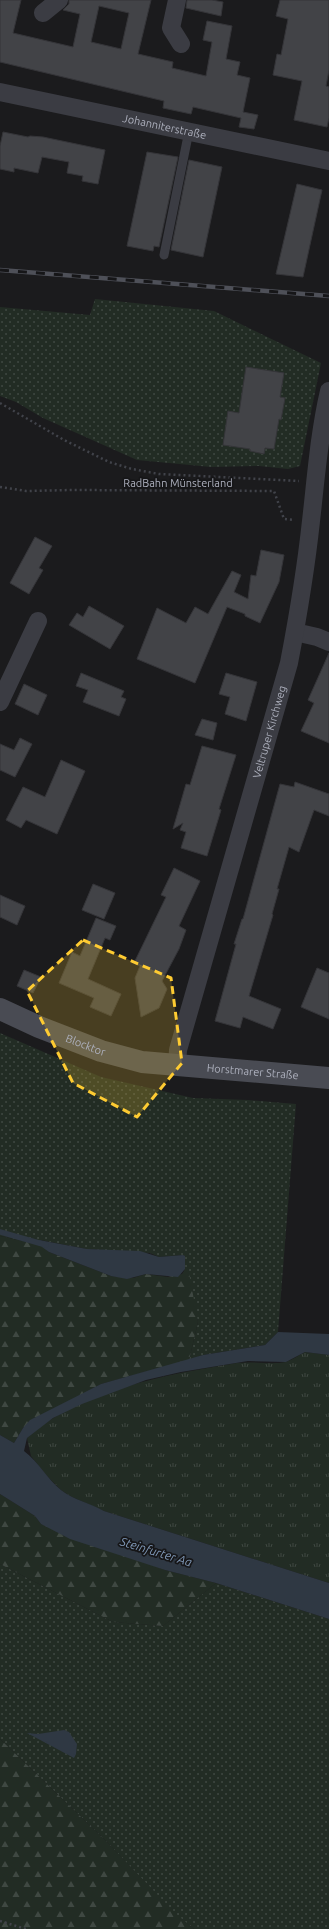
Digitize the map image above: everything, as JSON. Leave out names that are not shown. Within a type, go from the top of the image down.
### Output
[{"type":"main road","name":"Blocktor","points":[[0,1009],[101,1051],[142,1062],[177,1066]]},
{"type":"main road","name":"Horstmarer Straße","points":[[177,1066],[329,1078]]},
{"type":"street","points":[[42,13],[59,0]]},
{"type":"street","points":[[177,0],[171,28],[181,44]]},
{"type":"street","name":"Johanniterstraße","points":[[0,92],[329,161]]},
{"type":"street","name":"Veltruper Kirchweg","points":[[177,1066],[178,1050],[286,670],[295,632],[329,391]]},
{"type":"street","points":[[0,702],[38,621]]},
{"type":"street","points":[[295,632],[317,637],[329,642]]},
{"type":"lane","points":[[164,255],[189,131]]},
{"type":"path","points":[[0,403],[77,446],[109,462],[132,469],[159,474],[315,482]]},
{"type":"path","name":"RadBahn Münsterland","points":[[0,487],[26,492],[72,490],[274,491],[284,519],[311,522]]},
{"type":"path","points":[[0,1921],[26,1929]]},
{"type":"highlighted area","points":[[83,940],[171,978],[182,1063],[137,1117],[73,1083],[27,991]]},
{"type":"green space","points":[[95,299],[214,311],[321,363],[300,466],[288,469],[259,466],[211,467],[137,460],[43,418],[16,402],[0,396],[0,307],[90,315]]},
{"type":"green space","points":[[0,1033],[101,1077],[193,1098],[248,1100],[296,1104],[278,1332],[265,1345],[203,1355],[189,1360],[198,1322],[184,1272],[185,1257],[183,1255],[159,1257],[150,1253],[87,1249],[40,1240],[41,1245],[0,1236]]},
{"type":"green space","points":[[0,1236],[41,1245],[49,1252],[111,1276],[133,1278],[146,1274],[168,1277],[182,1274],[184,1271],[189,1273],[198,1322],[189,1360],[101,1384],[23,1428],[14,1443],[0,1435]]},
{"type":"green space","points":[[305,1352],[329,1355],[329,1583],[104,1511],[70,1496],[61,1490],[47,1476],[31,1456],[27,1438],[48,1421],[98,1396],[154,1379],[211,1367],[237,1363],[286,1362]]},
{"type":"green space","points":[[0,1494],[35,1516],[41,1524],[165,1570],[216,1583],[163,1626],[113,1622],[0,1564]]},
{"type":"green space","points":[[0,1564],[113,1622],[163,1626],[216,1583],[329,1619],[329,1929],[194,1929],[175,1914],[104,1839],[0,1739]]},
{"type":"green space","points":[[0,1739],[104,1839],[175,1913],[194,1929],[0,1929]]},
{"type":"water","points":[[39,1240],[87,1249],[140,1251],[159,1257],[183,1255],[185,1256],[185,1269],[178,1277],[146,1274],[127,1279],[111,1276],[49,1252],[42,1247]]},
{"type":"water","name":"Steinfurter Aa","points":[[278,1332],[329,1334],[329,1355],[305,1352],[286,1362],[248,1361],[181,1372],[146,1380],[82,1404],[53,1418],[27,1438],[24,1451],[61,1490],[104,1511],[329,1583],[329,1619],[216,1583],[165,1570],[70,1539],[41,1524],[35,1516],[0,1494],[0,1435],[14,1443],[30,1420],[101,1384],[203,1355],[265,1345]]},
{"type":"water","points":[[64,1730],[69,1732],[77,1744],[74,1758],[27,1733],[38,1734]]},
{"type":"building","points":[[0,0],[21,0],[13,33],[73,47],[80,14],[63,10],[69,4],[69,0],[151,0],[138,54],[173,62],[172,68],[206,76],[212,42],[203,40],[207,21],[232,26],[226,59],[240,62],[237,75],[250,78],[243,112],[258,115],[254,129],[239,127],[241,118],[193,107],[191,114],[163,108],[164,101],[0,62]],"holes":[[[99,6],[129,13],[121,49],[91,42]]]},
{"type":"building","points":[[187,0],[212,0],[223,2],[221,16],[186,8]]},
{"type":"building","points":[[280,0],[329,0],[329,70],[326,86],[329,87],[329,118],[327,127],[294,120],[302,81],[273,75],[277,54],[281,55],[288,19],[276,16]]},
{"type":"building","points":[[3,132],[28,137],[43,137],[105,150],[98,184],[82,181],[83,176],[67,173],[69,162],[42,157],[38,173],[14,168],[14,172],[0,169],[0,146]]},
{"type":"building","points":[[147,152],[178,157],[159,247],[154,246],[153,251],[127,246]]},
{"type":"building","points":[[189,160],[222,167],[203,257],[171,250]]},
{"type":"building","points":[[297,184],[322,190],[303,277],[276,274]]},
{"type":"building","points":[[246,367],[284,373],[280,397],[285,398],[281,420],[279,419],[274,449],[265,448],[264,454],[250,451],[250,449],[223,445],[228,411],[239,413]]},
{"type":"building","points":[[35,537],[52,546],[39,568],[43,570],[29,594],[10,583]]},
{"type":"building","points":[[261,550],[284,555],[279,582],[260,623],[245,616],[245,614],[227,607],[195,683],[137,659],[157,608],[186,623],[195,607],[208,614],[232,571],[241,575],[234,592],[248,599],[251,575],[256,576]]},
{"type":"building","points":[[89,606],[124,626],[110,649],[69,625],[77,613],[83,617]]},
{"type":"building","points":[[329,653],[329,743],[301,731],[314,703],[308,700]]},
{"type":"building","points":[[81,673],[124,691],[121,697],[126,699],[119,716],[83,702],[88,690],[76,686]]},
{"type":"building","points":[[226,673],[257,682],[246,721],[225,714],[230,697],[219,694]]},
{"type":"building","points":[[24,684],[47,695],[38,715],[15,704]]},
{"type":"building","points":[[202,719],[217,723],[213,740],[195,735]]},
{"type":"building","points":[[20,738],[32,744],[15,777],[0,770],[0,744],[14,750]]},
{"type":"building","points":[[202,746],[236,755],[219,809],[221,810],[207,856],[181,848],[186,832],[180,830],[183,823],[173,829],[186,784],[190,785]]},
{"type":"building","points":[[61,760],[85,771],[57,834],[26,820],[21,828],[6,820],[23,787],[45,797]]},
{"type":"building","points":[[295,782],[329,794],[329,816],[314,810],[299,852],[289,847],[277,889],[279,889],[273,915],[249,996],[281,1009],[273,1029],[243,1017],[240,1028],[215,1021],[236,944],[234,944],[243,919],[280,784],[294,787]]},
{"type":"building","points":[[174,868],[200,881],[179,926],[186,930],[179,949],[162,981],[167,989],[159,1008],[141,1017],[135,978],[140,966],[134,963],[166,897],[161,895]]},
{"type":"building","points":[[93,884],[115,893],[104,919],[82,910]]},
{"type":"building","points":[[0,895],[25,906],[17,925],[0,917]]},
{"type":"building","points":[[96,918],[116,926],[110,940],[105,938],[88,979],[121,994],[111,1016],[90,1007],[94,998],[59,983],[72,952],[80,956]]},
{"type":"building","points":[[317,968],[329,973],[329,1019],[301,1007]]},
{"type":"building","points":[[24,970],[41,977],[33,993],[17,986]]},
{"type":"waterway","points":[[0,1232],[46,1245]]},
{"type":"railway","points":[[0,270],[329,296]]}]
